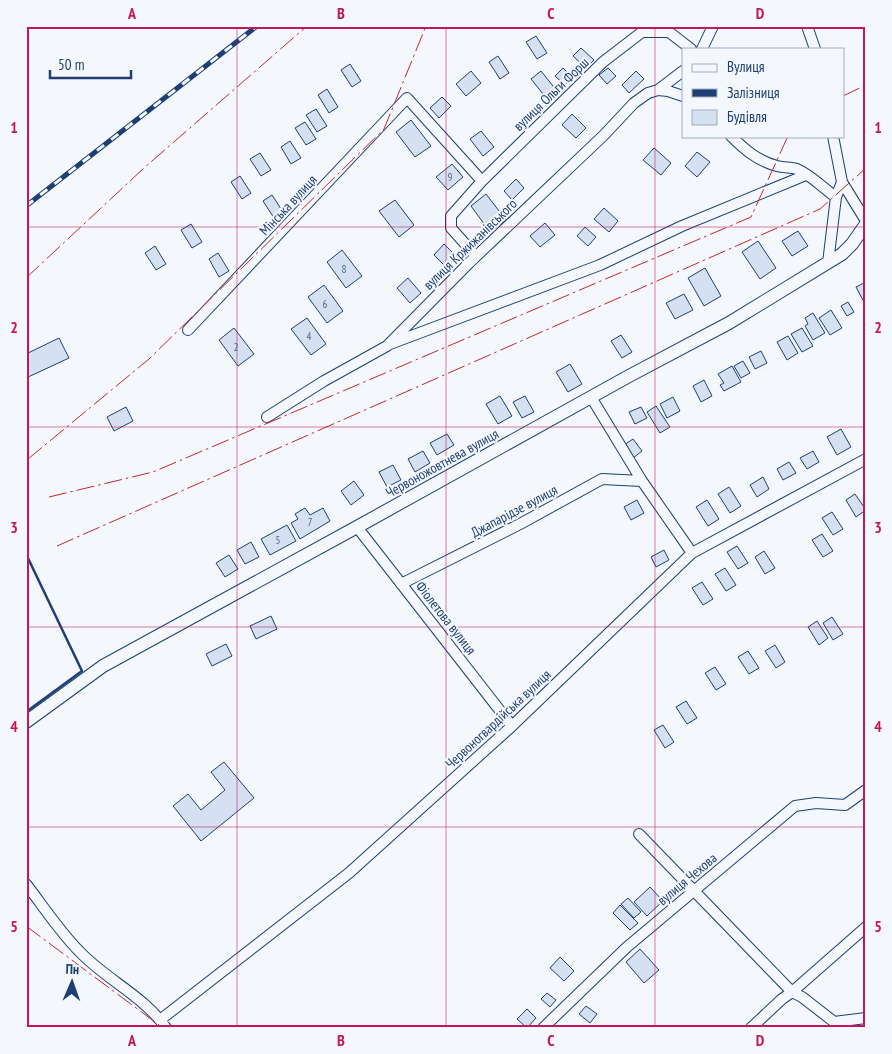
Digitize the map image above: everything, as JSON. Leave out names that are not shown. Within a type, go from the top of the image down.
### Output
[{"type":"street","points":[[702,48],[713,26]]},
{"type":"street","points":[[807,26],[815,48]]},
{"type":"street","name":"вулиця Ольги Форш","points":[[476,256],[450,228],[451,216],[482,181],[603,62],[642,32],[669,32],[690,48]]},
{"type":"street","name":"вулиця Кржижанівського","points":[[267,417],[324,381],[387,346],[476,256],[604,135],[634,103],[648,93],[658,90],[682,72]]},
{"type":"street","points":[[658,90],[682,96]]},
{"type":"street","name":"Мінська вулиця","points":[[188,330],[407,98],[482,181]]},
{"type":"street","points":[[733,138],[744,149],[759,159],[777,166],[795,169],[836,197]]},
{"type":"street","points":[[833,138],[842,182],[866,222]]},
{"type":"street","points":[[387,346],[600,265],[682,226],[806,175]]},
{"type":"street","points":[[828,263],[836,197],[842,182]]},
{"type":"street","name":"Червоножовтнева вулиця","points":[[26,722],[103,666],[729,323],[828,263],[852,244],[866,222]]},
{"type":"street","points":[[591,397],[642,481],[692,553]]},
{"type":"street","name":"Червоногвардійська вулиця","points":[[163,1024],[349,873],[512,726],[692,553],[866,459]]},
{"type":"street","name":"Джапарідзе вулиця","points":[[401,584],[520,524],[602,479],[642,481]]},
{"type":"street","name":"Фіолетова вулиця","points":[[358,527],[512,726]]},
{"type":"street","name":"вулиця Чехова","points":[[543,1028],[627,947],[795,806],[816,803],[844,805],[866,790]]},
{"type":"street","points":[[639,834],[792,992],[802,997],[838,1025],[866,1018]]},
{"type":"street","points":[[26,884],[79,952],[163,1024]]},
{"type":"street","points":[[750,1028],[866,927]]},
{"type":"building","points":[[536,36],[547,53],[537,59],[526,42]]},
{"type":"building","points":[[581,48],[594,60],[586,68],[573,56]]},
{"type":"building","points":[[498,56],[509,73],[500,79],[489,62]]},
{"type":"building","points":[[350,64],[361,81],[352,87],[341,70]]},
{"type":"building","points":[[563,68],[572,77],[565,85],[555,76]]},
{"type":"building","points":[[608,68],[616,76],[607,84],[599,75]]},
{"type":"building","points":[[471,71],[481,83],[466,96],[456,84]]},
{"type":"building","points":[[541,71],[557,91],[547,99],[531,79]]},
{"type":"building","points":[[636,71],[644,79],[629,93],[622,85]]},
{"type":"building","points":[[327,89],[338,107],[329,113],[318,95]]},
{"type":"building","points":[[442,97],[451,106],[439,118],[430,108]]},
{"type":"building","points":[[316,109],[327,126],[317,132],[306,115]]},
{"type":"building","points":[[572,114],[586,128],[576,138],[562,125]]},
{"type":"building","points":[[411,120],[431,146],[415,157],[396,132]]},
{"type":"building","points":[[305,122],[316,139],[306,145],[295,128]]},
{"type":"building","points":[[481,131],[494,147],[483,156],[470,139]]},
{"type":"building","points":[[290,141],[301,158],[291,164],[281,147]]},
{"type":"building","points":[[654,148],[671,163],[661,175],[643,160]]},
{"type":"building","points":[[697,152],[710,162],[697,177],[685,166]]},
{"type":"building","points":[[260,153],[271,170],[261,176],[250,159]]},
{"type":"building","points":[[452,164],[463,177],[448,190],[436,177]]},
{"type":"building","points":[[240,176],[251,193],[242,199],[231,182]]},
{"type":"building","points":[[516,179],[524,188],[512,200],[504,191]]},
{"type":"building","points":[[486,194],[506,220],[490,232],[471,206]]},
{"type":"building","points":[[272,195],[283,212],[274,218],[263,201]]},
{"type":"building","points":[[395,200],[414,225],[399,237],[379,211]]},
{"type":"building","points":[[604,208],[618,221],[609,232],[594,219]]},
{"type":"building","points":[[545,223],[555,235],[540,247],[530,236]]},
{"type":"building","points":[[191,224],[202,242],[192,248],[181,230]]},
{"type":"building","points":[[585,227],[596,237],[588,246],[577,236]]},
{"type":"building","points":[[798,231],[808,246],[792,256],[782,241]]},
{"type":"building","points":[[758,241],[776,268],[760,279],[742,252]]},
{"type":"building","points":[[444,244],[457,257],[446,267],[434,255]]},
{"type":"building","points":[[155,246],[166,264],[156,270],[145,253]]},
{"type":"building","points":[[342,250],[362,276],[346,288],[327,262]]},
{"type":"building","points":[[218,253],[229,271],[219,277],[209,259]]},
{"type":"building","points":[[705,268],[721,296],[704,306],[688,278]]},
{"type":"building","points":[[408,278],[421,293],[410,303],[397,288]]},
{"type":"building","points":[[866,282],[866,301],[864,302],[856,287]]},
{"type":"building","points":[[324,285],[343,311],[327,323],[308,297]]},
{"type":"building","points":[[684,294],[693,310],[675,319],[666,303]]},
{"type":"building","points":[[848,302],[854,312],[847,316],[841,306]]},
{"type":"building","points":[[831,310],[842,328],[830,335],[819,318]]},
{"type":"building","points":[[813,313],[825,333],[813,340],[805,326],[808,324],[805,318]]},
{"type":"building","points":[[307,318],[326,344],[311,355],[291,329]]},
{"type":"building","points":[[234,328],[254,354],[238,366],[219,340]]},
{"type":"building","points":[[802,328],[813,346],[802,352],[791,334]]},
{"type":"building","points":[[621,335],[632,352],[622,358],[611,341]]},
{"type":"building","points":[[788,336],[798,353],[787,360],[777,342]]},
{"type":"building","points":[[59,338],[69,358],[26,378],[26,354]]},
{"type":"building","points":[[761,351],[767,363],[755,369],[749,357]]},
{"type":"building","points":[[743,361],[750,373],[741,378],[734,366]]},
{"type":"building","points":[[570,364],[582,384],[568,392],[556,372]]},
{"type":"building","points":[[732,366],[741,382],[724,391],[720,385],[724,383],[718,374]]},
{"type":"building","points":[[704,380],[712,396],[701,402],[693,386]]},
{"type":"building","points":[[500,396],[512,416],[498,424],[486,404]]},
{"type":"building","points":[[525,396],[534,412],[522,418],[513,402]]},
{"type":"building","points":[[673,397],[680,411],[667,418],[660,404]]},
{"type":"building","points":[[656,406],[670,427],[660,433],[647,412]]},
{"type":"building","points":[[126,407],[133,421],[114,431],[107,417]]},
{"type":"building","points":[[641,407],[647,418],[635,424],[629,412]]},
{"type":"building","points":[[841,429],[851,447],[837,455],[827,437]]},
{"type":"building","points":[[447,434],[454,445],[437,455],[430,443]]},
{"type":"building","points":[[633,439],[642,451],[633,458],[624,445]]},
{"type":"building","points":[[423,451],[430,463],[415,472],[408,459]]},
{"type":"building","points":[[813,451],[819,462],[807,469],[800,458]]},
{"type":"building","points":[[789,462],[796,473],[783,480],[777,469]]},
{"type":"building","points":[[393,465],[401,480],[387,487],[379,472]]},
{"type":"building","points":[[763,477],[769,489],[757,497],[750,485]]},
{"type":"building","points":[[354,481],[364,495],[351,505],[341,491]]},
{"type":"building","points":[[729,487],[741,506],[730,513],[718,494]]},
{"type":"building","points":[[855,494],[866,510],[856,517],[846,500]]},
{"type":"building","points":[[637,500],[644,513],[631,520],[624,507]]},
{"type":"building","points":[[707,500],[719,519],[708,526],[696,507]]},
{"type":"building","points":[[305,508],[310,515],[323,508],[330,521],[300,539],[291,523],[298,519],[295,514]]},
{"type":"building","points":[[832,512],[843,529],[833,535],[822,518]]},
{"type":"building","points":[[287,525],[296,541],[270,555],[261,539]]},
{"type":"building","points":[[822,534],[833,551],[823,557],[812,540]]},
{"type":"building","points":[[251,542],[259,557],[245,564],[237,550]]},
{"type":"building","points":[[737,546],[748,563],[738,569],[727,552]]},
{"type":"building","points":[[664,550],[669,560],[656,567],[651,557]]},
{"type":"building","points":[[764,551],[775,568],[765,574],[755,557]]},
{"type":"building","points":[[229,555],[238,569],[225,577],[216,563]]},
{"type":"building","points":[[725,568],[736,585],[726,591],[715,574]]},
{"type":"building","points":[[702,582],[713,599],[703,605],[692,588]]},
{"type":"building","points":[[271,616],[277,629],[256,639],[250,626]]},
{"type":"building","points":[[832,617],[843,634],[833,640],[823,623]]},
{"type":"building","points":[[817,621],[828,638],[819,645],[808,627]]},
{"type":"building","points":[[226,644],[232,656],[212,666],[206,654]]},
{"type":"building","points":[[775,645],[785,662],[776,668],[765,651]]},
{"type":"building","points":[[748,651],[759,668],[749,674],[738,657]]},
{"type":"building","points":[[715,667],[726,684],[716,690],[705,673]]},
{"type":"building","points":[[686,701],[697,718],[687,724],[676,707]]},
{"type":"building","points":[[663,725],[674,742],[665,748],[654,730]]},
{"type":"building","points":[[224,762],[254,798],[201,841],[173,806],[188,794],[201,810],[225,790],[211,772]]},
{"type":"building","points":[[650,887],[663,901],[647,916],[634,902]]},
{"type":"building","points":[[628,898],[641,912],[634,918],[621,904]]},
{"type":"building","points":[[620,905],[638,923],[630,930],[613,913]]},
{"type":"building","points":[[640,949],[659,970],[644,983],[626,962]]},
{"type":"building","points":[[560,957],[574,971],[564,981],[550,968]]},
{"type":"building","points":[[547,993],[556,1000],[550,1007],[541,999]]},
{"type":"building","points":[[586,1006],[597,1014],[590,1023],[579,1014]]},
{"type":"building","points":[[527,1009],[536,1018],[527,1028],[517,1019]]},
{"type":"railway","points":[[26,206],[257,26]]},
{"type":"wall","points":[[26,554],[82,671],[26,712]]},
{"type":"power","points":[[26,278],[144,168],[307,26]]},
{"type":"power","points":[[28,459],[149,359],[384,129],[426,26]]},
{"type":"power","points":[[844,96],[866,85]]},
{"type":"power","points":[[49,497],[153,472],[751,217],[787,138]]},
{"type":"power","points":[[57,546],[820,209],[866,168]]},
{"type":"power","points":[[26,926],[163,1028]]}]
